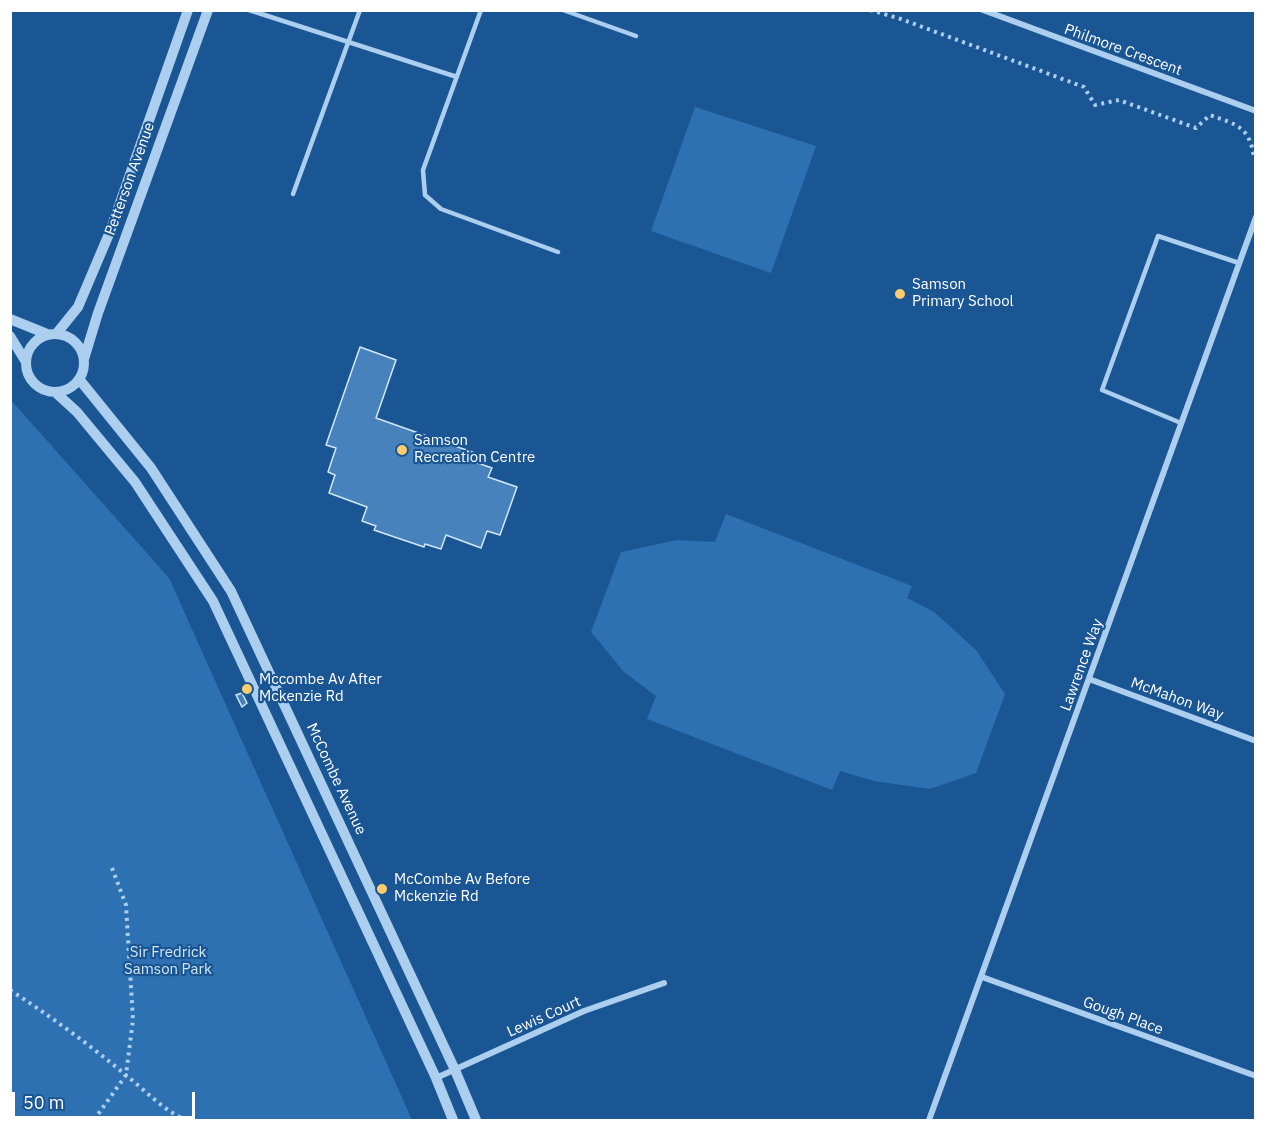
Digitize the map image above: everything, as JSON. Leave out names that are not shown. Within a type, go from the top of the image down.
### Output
[{"type":"street","name":"Petterson Avenue","points":[[52,334],[78,307],[109,234],[188,10]]},
{"type":"street","name":"Petterson Avenue","points":[[84,359],[98,313],[208,10]]},
{"type":"street","name":"Philmore Crescent","points":[[983,10],[1256,111]]},
{"type":"street","name":"Lawrence Way","points":[[929,1120],[1256,217]]},
{"type":"street","points":[[10,319],[52,334],[66,336],[81,350],[84,369],[79,379],[65,390],[55,392],[36,385],[27,372],[26,362],[33,343],[52,334]]},
{"type":"street","points":[[10,336],[26,362]]},
{"type":"street","name":"McCombe Avenue","points":[[79,379],[151,468],[231,591],[455,1070],[476,1120]]},
{"type":"street","points":[[55,392],[77,412],[135,482],[213,601],[436,1078],[453,1120]]},
{"type":"street","name":"McMahon Way","points":[[1089,679],[1256,741]]},
{"type":"street","name":"Gough Place","points":[[982,977],[1256,1076]]},
{"type":"street","name":"Lewis Court","points":[[436,1078],[584,1011],[664,983]]},
{"type":"lane","points":[[249,10],[457,77]]},
{"type":"lane","points":[[293,194],[360,10]]},
{"type":"lane","points":[[481,10],[423,170],[425,195],[441,209],[558,252]]},
{"type":"lane","points":[[563,10],[636,36]]},
{"type":"lane","points":[[1181,423],[1102,390],[1158,236],[1239,263]]},
{"type":"path","points":[[870,10],[902,19],[1084,87],[1095,105],[1119,100],[1196,128],[1210,115],[1239,125],[1251,142],[1254,157],[1256,157]]},
{"type":"path","points":[[94,1120],[126,1075],[133,1020],[126,905],[112,868]]},
{"type":"path","points":[[10,990],[40,1009],[126,1075],[173,1115],[186,1120]]},
{"type":"green space","points":[[695,107],[816,146],[771,273],[651,231]]},
{"type":"green space","name":"Sir Fredrick Samson Park","points":[[10,399],[169,578],[412,1120],[11,1120]]},
{"type":"green space","points":[[726,514],[912,586],[907,598],[934,612],[976,650],[1005,694],[976,773],[930,789],[874,781],[840,771],[832,790],[647,719],[656,696],[624,672],[591,632],[621,552],[677,540],[715,542]]},
{"type":"building","name":"Samson Recreation Centre","points":[[360,347],[396,360],[376,418],[475,453],[472,461],[492,468],[488,477],[517,487],[500,535],[487,531],[481,548],[446,535],[441,549],[425,544],[424,547],[374,530],[376,526],[362,521],[367,507],[329,493],[335,475],[328,472],[336,448],[326,445]]},
{"type":"building","points":[[242,693],[247,703],[242,707],[236,695]]},
{"type":"place","name":"Samson Primary School","points":[[900,294]]},
{"type":"place","name":"Samson Recreation Centre","points":[[402,450]]},
{"type":"place","name":"Mccombe Av After Mckenzie Rd","points":[[247,689]]},
{"type":"place","name":"McCombe Av Before Mckenzie Rd","points":[[382,889]]}]
